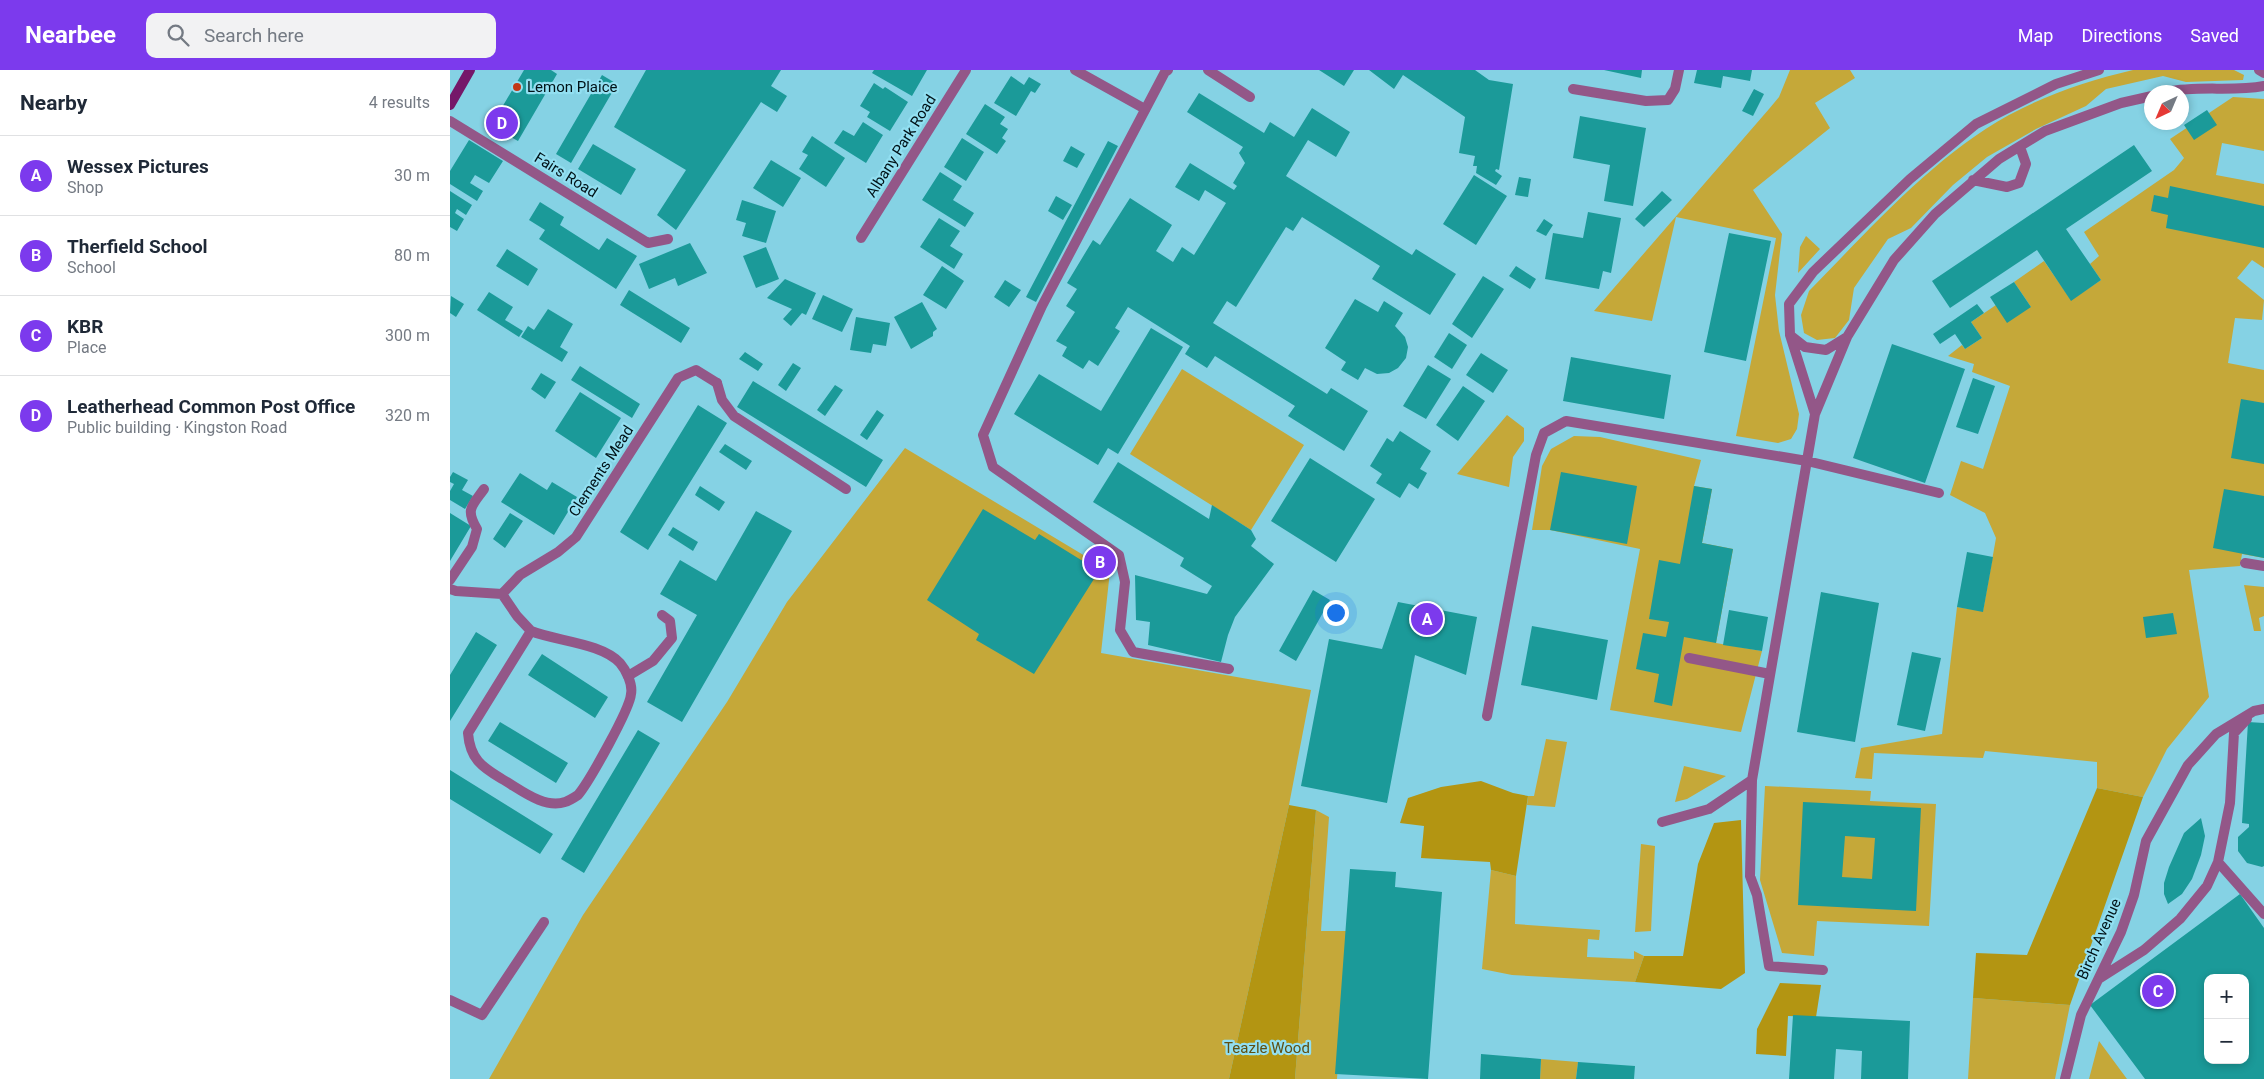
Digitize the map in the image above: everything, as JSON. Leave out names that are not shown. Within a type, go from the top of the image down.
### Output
[{"type":"main road","points":[[450,105],[470,70]]},
{"type":"street","name":"Albany Park Road","points":[[861,238],[966,70]]},
{"type":"street","points":[[1075,70],[1146,109]]},
{"type":"street","points":[[1168,70],[1165,72],[1042,306],[983,435],[993,467],[1120,555],[1125,582],[1120,630],[1132,652],[1228,669]]},
{"type":"street","points":[[1208,70],[1250,97]]},
{"type":"street","points":[[1573,89],[1646,101],[1668,100],[1675,89],[1679,70]]},
{"type":"street","points":[[1815,414],[1790,335],[1789,304],[1813,272],[1910,179],[1976,124],[2056,84],[2098,70]]},
{"type":"street","points":[[2259,70],[2264,73]]},
{"type":"street","points":[[2189,90],[2242,90],[2264,86]]},
{"type":"street","points":[[1823,970],[1769,966],[1757,895],[1750,876],[1752,780],[1815,414],[1847,337],[1894,260],[1935,214],[1999,159],[2045,131],[2121,103],[2144,98]]},
{"type":"street","name":"Fairs Road","points":[[450,121],[648,243],[668,239]]},
{"type":"street","points":[[1973,180],[2007,187],[2019,183],[2026,164],[2020,147]]},
{"type":"street","points":[[1790,335],[1805,347],[1826,350],[1847,337]]},
{"type":"street","name":"Clements Mead","points":[[502,594],[520,575],[558,552],[576,537],[678,378],[696,370],[717,383],[722,400],[734,416],[846,489]]},
{"type":"street","points":[[1486,716],[1536,454],[1544,433],[1566,420],[1807,461],[1939,493]]},
{"type":"street","points":[[450,580],[472,547],[477,529],[469,517],[470,509],[484,489]]},
{"type":"street","points":[[2245,563],[2264,566]]},
{"type":"street","points":[[450,588],[456,591],[502,594],[517,616],[531,631],[603,651],[619,662],[628,676],[632,692],[628,707],[577,796],[564,802],[540,801],[482,767],[469,745],[468,733],[531,631]]},
{"type":"street","points":[[628,676],[653,661],[672,638],[670,621],[662,615]]},
{"type":"street","points":[[1689,658],[1770,674]]},
{"type":"street","points":[[2098,979],[2144,950],[2180,919],[2207,886],[2218,862],[2230,803],[2234,733],[2259,710]]},
{"type":"street","name":"Birch Avenue","points":[[2065,1079],[2081,1015],[2121,932],[2134,896],[2146,841],[2188,765],[2216,734],[2259,710]]},
{"type":"street","points":[[1662,822],[1709,809],[1752,780]]},
{"type":"street","points":[[2218,862],[2264,914]]},
{"type":"street","points":[[450,1000],[482,1015],[544,922]]},
{"type":"shaded area","points":[[1790,70],[1850,70],[1855,78],[1815,103],[1830,128],[1753,190],[1782,234],[1775,295],[1779,331],[1799,414],[1797,429],[1791,439],[1778,443],[1736,436],[1776,238],[1676,217],[1652,321],[1594,311],[1779,97]]},
{"type":"shaded area","points":[[2133,70],[2234,70],[2244,75],[2243,80],[2186,82],[2163,76],[2106,89],[2086,106],[2036,129],[1987,157],[1953,185],[1911,228],[1888,239],[1854,288],[1849,320],[1835,338],[1817,340],[1804,333],[1801,315],[1809,291],[1878,220],[1954,151],[2009,115],[2054,94],[2101,78]]},
{"type":"shaded area","points":[[2233,97],[2264,99],[2264,151],[2222,143],[2216,175],[2264,184],[2264,268],[2252,260],[2237,278],[2264,300],[2262,320],[2235,318],[2228,363],[2264,370],[2264,558],[2242,554],[2240,566],[2189,570],[2209,697],[2167,749],[2143,797],[2097,788],[2097,762],[1985,751],[1983,758],[1874,753],[1872,779],[1855,778],[1861,748],[1942,734],[1957,607],[1983,611],[1996,538],[1985,513],[1950,495],[1961,461],[1983,469],[2010,386],[1972,372],[1974,364],[1948,356],[1962,345],[1965,349],[1982,338],[1971,322],[1996,305],[2031,307],[2014,282],[2044,261],[2071,300],[2101,280],[2090,264],[2099,256],[2084,232],[2174,170],[2184,158],[2170,139],[2184,130],[2189,130],[2189,126]]},
{"type":"shaded area","points":[[1806,236],[1820,249],[1798,273],[1800,247]]},
{"type":"shaded area","points":[[1182,369],[1304,445],[1251,530],[1130,454]]},
{"type":"shaded area","points":[[1507,415],[1524,428],[1524,441],[1513,457],[1509,487],[1457,474]]},
{"type":"shaded area","points":[[1574,436],[1600,437],[1701,460],[1694,486],[1712,489],[1702,543],[1733,549],[1716,643],[1762,651],[1741,732],[1610,710],[1640,549],[1550,530],[1532,530],[1542,466],[1551,449]]},
{"type":"shaded area","points":[[905,448],[1110,571],[1101,653],[1311,690],[1289,805],[1229,1079],[489,1079],[583,915],[727,702],[787,602]]},
{"type":"shaded area","points":[[2244,585],[2264,587],[2264,616],[2259,618],[2261,631],[2254,631]]},
{"type":"shaded area","points":[[1546,739],[1567,742],[1555,807],[1527,805],[1528,796],[1534,796]]},
{"type":"shaded area","points":[[1684,766],[1726,776],[1687,799],[1675,802]]},
{"type":"shaded area","points":[[1765,786],[1871,791],[1870,801],[1936,804],[1929,926],[1817,921],[1814,956],[1782,953],[1760,880]]},
{"type":"shaded area","points":[[1316,810],[1329,817],[1321,931],[1347,931],[1337,1079],[1295,1079]]},
{"type":"shaded area","points":[[1641,844],[1655,846],[1651,931],[1635,932]]},
{"type":"shaded area","points":[[1491,870],[1516,876],[1515,924],[1600,930],[1599,940],[1588,939],[1587,957],[1634,959],[1634,951],[1644,956],[1635,982],[1512,975],[1482,969]]},
{"type":"shaded area","points":[[1973,998],[2070,1005],[2055,1079],[1968,1079]]},
{"type":"shaded area","points":[[2099,1041],[2127,1079],[2089,1079]]},
{"type":"shaded area","points":[[1541,1059],[1578,1062],[1576,1079],[1540,1079]]},
{"type":"green space","points":[[1481,781],[1513,793],[1528,796],[1516,876],[1491,870],[1490,862],[1421,858],[1424,826],[1400,823],[1408,798],[1441,787]]},
{"type":"green space","points":[[2097,788],[2143,797],[2070,1005],[1973,998],[1976,953],[2027,955]]},
{"type":"green space","name":"Teazle Wood","points":[[1289,805],[1316,810],[1295,1079],[1229,1079]]},
{"type":"green space","points":[[1741,820],[1745,973],[1721,989],[1635,982],[1644,956],[1683,956],[1698,864],[1714,823]]},
{"type":"green space","points":[[1780,983],[1821,985],[1816,1017],[1788,1016],[1786,1056],[1756,1054],[1757,1029]]},
{"type":"building","points":[[524,70],[551,70],[557,74],[518,141],[491,126]]},
{"type":"building","points":[[646,70],[781,70],[771,86],[787,96],[777,112],[761,102],[676,230],[657,215],[686,170],[614,127]]},
{"type":"building","points":[[874,70],[927,70],[912,96],[872,73]]},
{"type":"building","points":[[1319,70],[1354,70],[1344,86]]},
{"type":"building","points":[[1369,70],[1475,70],[1489,80],[1513,84],[1499,170],[1496,169],[1495,171],[1502,176],[1496,185],[1476,173],[1477,166],[1473,166],[1475,156],[1459,153],[1465,117],[1403,75],[1394,89]]},
{"type":"building","points":[[1604,70],[1642,70],[1641,78]]},
{"type":"building","points":[[1697,70],[1752,70],[1750,81],[1723,76],[1721,88],[1694,83]]},
{"type":"building","points":[[602,75],[617,84],[571,163],[556,154]]},
{"type":"building","points":[[1011,76],[1024,85],[1029,77],[1041,84],[1035,93],[1031,91],[1016,116],[994,103]]},
{"type":"building","points":[[874,83],[883,89],[885,87],[908,102],[890,131],[867,117],[870,112],[860,106]]},
{"type":"building","points":[[1754,89],[1764,94],[1753,116],[1742,111]]},
{"type":"building","points":[[1199,93],[1264,133],[1270,122],[1294,137],[1312,108],[1350,132],[1336,157],[1308,140],[1286,176],[1412,255],[1416,249],[1456,274],[1430,315],[1372,279],[1380,266],[1302,217],[1293,231],[1286,227],[1236,307],[1227,301],[1213,323],[1327,394],[1331,388],[1368,411],[1344,451],[1288,416],[1295,406],[1215,356],[1207,368],[1185,354],[1190,346],[1128,307],[1115,328],[1120,331],[1098,366],[1089,360],[1083,369],[1062,356],[1067,347],[1056,341],[1075,312],[1066,306],[1077,289],[1067,283],[1093,240],[1100,245],[1130,198],[1172,225],[1156,251],[1173,262],[1182,247],[1194,255],[1226,203],[1205,190],[1199,201],[1175,187],[1190,163],[1234,190],[1237,186],[1233,183],[1245,163],[1239,153],[1243,147],[1187,112]]},
{"type":"building","points":[[985,104],[1005,117],[1000,124],[1008,129],[1002,138],[1006,141],[997,154],[966,134]]},
{"type":"building","points":[[2207,110],[2217,125],[2194,140],[2187,130],[2189,130],[2189,122]]},
{"type":"building","points":[[1580,116],[1646,128],[1633,206],[1604,201],[1610,165],[1573,158]]},
{"type":"building","points":[[863,122],[883,135],[866,163],[834,143],[843,130],[854,136]]},
{"type":"building","points":[[812,136],[845,158],[826,187],[799,169],[808,155],[802,152]]},
{"type":"building","points":[[962,138],[984,152],[966,181],[944,167]]},
{"type":"building","points":[[469,140],[503,161],[489,183],[475,175],[470,183],[483,191],[477,201],[450,184],[450,171]]},
{"type":"building","points":[[1108,141],[1118,146],[1036,302],[1026,297]]},
{"type":"building","points":[[593,144],[636,169],[621,195],[578,169]]},
{"type":"building","points":[[2134,145],[2152,171],[2066,229],[2101,280],[2071,301],[2037,250],[1950,308],[1932,281]]},
{"type":"building","points":[[1071,146],[1085,154],[1077,168],[1063,161]]},
{"type":"building","points":[[771,160],[801,178],[783,207],[753,188]]},
{"type":"building","points":[[940,172],[962,186],[953,200],[974,213],[965,227],[922,200]]},
{"type":"building","points":[[1474,175],[1507,196],[1476,245],[1443,224]]},
{"type":"building","points":[[1519,177],[1531,179],[1528,197],[1515,195]]},
{"type":"building","points":[[2170,186],[2264,206],[2264,248],[2166,228],[2168,215],[2151,211],[2154,195],[2168,198]]},
{"type":"building","points":[[450,191],[472,205],[466,215],[457,209],[455,213],[464,219],[457,231],[450,227]]},
{"type":"building","points":[[1662,191],[1672,200],[1644,227],[1635,219]]},
{"type":"building","points":[[1056,196],[1072,205],[1063,220],[1048,211]]},
{"type":"building","points":[[742,200],[776,211],[766,243],[742,236],[746,223],[736,220]]},
{"type":"building","points":[[540,202],[564,217],[560,225],[599,250],[607,238],[637,256],[616,289],[539,239],[545,230],[529,220]]},
{"type":"building","points":[[1588,212],[1621,218],[1611,273],[1603,271],[1599,289],[1545,279],[1553,233],[1583,238]]},
{"type":"building","points":[[939,218],[960,231],[950,246],[963,254],[954,269],[920,247]]},
{"type":"building","points":[[1544,219],[1553,225],[1546,236],[1536,231]]},
{"type":"building","points":[[1729,233],[1771,241],[1746,361],[1704,352]]},
{"type":"building","points":[[690,243],[707,273],[678,286],[675,278],[649,289],[639,264]]},
{"type":"building","points":[[766,247],[779,279],[756,288],[743,256]]},
{"type":"building","points":[[507,249],[538,269],[528,286],[496,266]]},
{"type":"building","points":[[942,266],[964,281],[946,309],[923,295]]},
{"type":"building","points":[[1516,266],[1536,279],[1530,289],[1509,276]]},
{"type":"building","points":[[1483,276],[1504,289],[1472,338],[1452,324]]},
{"type":"building","points":[[785,279],[816,293],[806,315],[802,313],[791,326],[783,319],[792,309],[767,298]]},
{"type":"building","points":[[1005,280],[1021,290],[1009,307],[994,297]]},
{"type":"building","points":[[2014,282],[2031,307],[2007,323],[1990,297]]},
{"type":"building","points":[[629,290],[690,328],[681,343],[620,305]]},
{"type":"building","points":[[489,292],[513,307],[505,320],[523,331],[519,337],[477,310]]},
{"type":"building","points":[[823,295],[853,309],[842,332],[812,319]]},
{"type":"building","points":[[451,296],[464,304],[456,317],[450,313]]},
{"type":"building","points":[[1355,299],[1378,312],[1384,301],[1403,313],[1395,326],[1405,337],[1408,347],[1406,358],[1398,368],[1389,373],[1377,374],[1365,368],[1358,380],[1341,370],[1346,362],[1325,348]]},
{"type":"building","points":[[922,302],[937,329],[933,332],[933,336],[911,349],[894,317]]},
{"type":"building","points":[[1977,304],[1984,313],[1971,322],[1982,338],[1965,349],[1955,334],[1940,344],[1933,334]]},
{"type":"building","points":[[548,309],[573,324],[560,347],[568,352],[562,362],[521,337],[528,326],[534,330]]},
{"type":"building","points":[[856,317],[890,323],[886,346],[873,344],[871,353],[850,350]]},
{"type":"building","points":[[1151,328],[1183,347],[1118,454],[1108,448],[1098,465],[1014,414],[1039,374],[1101,411]]},
{"type":"building","points":[[1449,333],[1467,345],[1452,369],[1434,357]]},
{"type":"building","points":[[1892,344],[1965,369],[1925,483],[1853,458]]},
{"type":"building","points":[[745,352],[763,364],[758,371],[739,359]]},
{"type":"building","points":[[1481,353],[1508,370],[1493,393],[1466,375]]},
{"type":"building","points":[[1571,357],[1671,375],[1664,419],[1563,401]]},
{"type":"building","points":[[793,363],[801,368],[786,391],[778,385]]},
{"type":"building","points":[[1428,365],[1451,379],[1426,419],[1403,406]]},
{"type":"building","points":[[580,366],[640,404],[632,418],[571,380]]},
{"type":"building","points":[[541,373],[556,382],[545,399],[531,389]]},
{"type":"building","points":[[1973,378],[1995,386],[1978,434],[1956,427]]},
{"type":"building","points":[[753,381],[883,460],[866,487],[737,407]]},
{"type":"building","points":[[835,385],[843,390],[825,416],[817,410]]},
{"type":"building","points":[[1463,386],[1485,401],[1458,441],[1436,425]]},
{"type":"building","points":[[580,392],[621,418],[596,458],[555,431]]},
{"type":"building","points":[[2241,399],[2264,403],[2264,464],[2231,458]]},
{"type":"building","points":[[698,405],[727,423],[648,550],[620,532]]},
{"type":"building","points":[[877,410],[884,415],[867,440],[860,435]]},
{"type":"building","points":[[1400,431],[1431,451],[1420,469],[1427,473],[1418,489],[1409,483],[1400,498],[1376,483],[1382,474],[1370,466],[1387,438],[1393,442]]},
{"type":"building","points":[[725,444],[752,461],[746,470],[719,452]]},
{"type":"building","points":[[1310,458],[1375,499],[1336,562],[1271,521]]},
{"type":"building","points":[[1118,462],[1209,519],[1212,505],[1251,530],[1256,539],[1251,546],[1274,564],[1235,617],[1221,662],[1148,645],[1150,622],[1136,620],[1135,575],[1207,594],[1212,586],[1180,566],[1184,558],[1093,502]]},
{"type":"building","points":[[453,472],[468,480],[462,490],[473,496],[465,509],[450,500],[450,491],[454,484],[450,482],[450,477]]},
{"type":"building","points":[[1561,472],[1637,486],[1627,544],[1550,530]]},
{"type":"building","points":[[520,473],[547,490],[552,482],[577,497],[554,535],[501,502]]},
{"type":"building","points":[[700,486],[725,502],[719,511],[695,495]]},
{"type":"building","points":[[1694,486],[1712,489],[1702,543],[1733,549],[1716,643],[1684,637],[1672,706],[1654,702],[1659,674],[1636,669],[1643,633],[1666,637],[1669,622],[1649,619],[1659,560],[1680,564]]},
{"type":"building","points":[[2224,489],[2264,496],[2264,558],[2213,548]]},
{"type":"building","points":[[983,509],[1035,540],[1039,534],[1099,571],[1034,674],[976,640],[979,634],[927,600]]},
{"type":"building","points":[[756,511],[792,531],[682,722],[647,702],[697,615],[660,594],[680,560],[716,581]]},
{"type":"building","points":[[450,513],[471,526],[450,561]]},
{"type":"building","points":[[510,513],[523,521],[505,548],[493,539]]},
{"type":"building","points":[[673,527],[698,542],[693,551],[668,535]]},
{"type":"building","points":[[1967,552],[1993,557],[1983,612],[1957,607]]},
{"type":"building","points":[[1313,590],[1330,600],[1296,661],[1279,651]]},
{"type":"building","points":[[1821,592],[1879,603],[1855,742],[1797,732]]},
{"type":"building","points":[[1398,602],[1477,617],[1466,675],[1415,655],[1387,803],[1301,786],[1329,639],[1382,649]]},
{"type":"building","points":[[1729,610],[1768,617],[1762,651],[1723,645]]},
{"type":"building","points":[[2173,613],[2177,634],[2146,638],[2143,617]]},
{"type":"building","points":[[1532,626],[1608,640],[1597,700],[1521,685]]},
{"type":"building","points":[[476,632],[497,645],[450,721],[450,675]]},
{"type":"building","points":[[1912,652],[1941,658],[1925,731],[1897,725]]},
{"type":"building","points":[[542,654],[608,697],[595,718],[528,675]]},
{"type":"building","points":[[500,722],[568,763],[556,783],[488,741]]},
{"type":"building","points":[[2248,722],[2264,723],[2264,866],[2262,867],[2247,863],[2238,851],[2238,837],[2249,827],[2249,824],[2242,823]]},
{"type":"building","points":[[638,730],[660,743],[584,873],[561,859]]},
{"type":"building","points":[[450,770],[553,834],[540,854],[450,799]]},
{"type":"building","points":[[1803,802],[1921,808],[1916,911],[1798,905]],"holes":[[[1845,836],[1875,838],[1872,879],[1842,877]]]},
{"type":"building","points":[[2201,818],[2205,836],[2201,855],[2192,879],[2182,894],[2168,904],[2164,894],[2164,883],[2169,867],[2184,833]]},
{"type":"building","points":[[1350,869],[1396,872],[1395,887],[1442,892],[1428,1079],[1335,1074]]},
{"type":"building","points":[[2240,894],[2264,928],[2264,1079],[2145,1079],[2090,1005]]},
{"type":"building","points":[[1793,1015],[1910,1021],[1908,1079],[1861,1079],[1862,1051],[1836,1049],[1834,1079],[1789,1079]]},
{"type":"building","points":[[1481,1054],[1541,1059],[1540,1079],[1480,1079]]},
{"type":"building","points":[[1578,1062],[1635,1066],[1634,1079],[1576,1079]]},
{"type":"place","name":"Lemon Plaice","points":[[517,87]]},
{"type":"place","name":"Leatherhead Common Post Office","points":[[502,123]]},
{"type":"place","name":"Therfield School","points":[[1100,562]]},
{"type":"place","name":"Wessex Pictures","points":[[1427,619]]},
{"type":"place","name":"KBR","points":[[2158,991]]}]
